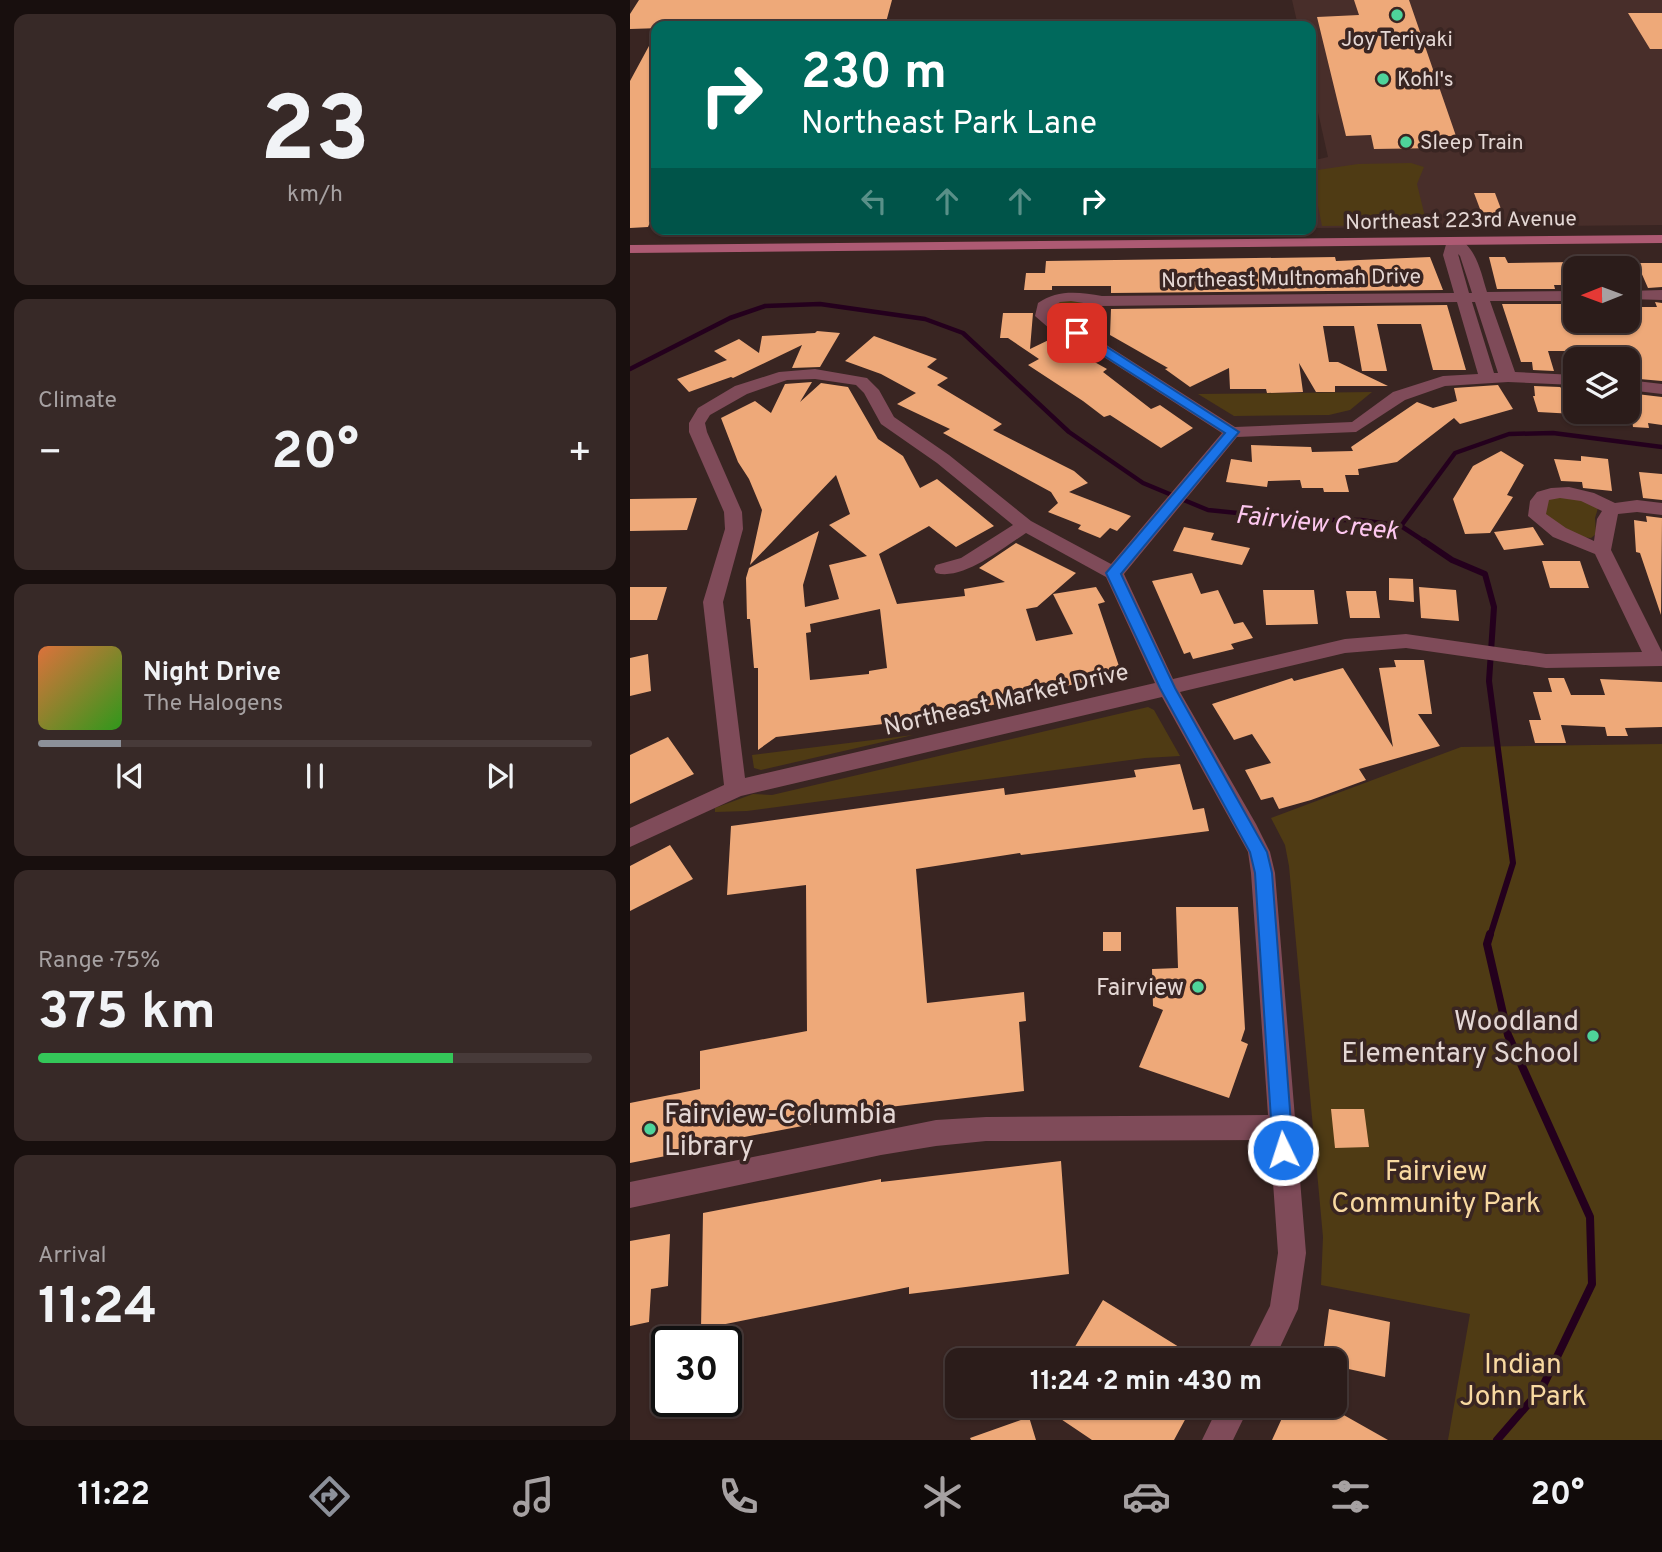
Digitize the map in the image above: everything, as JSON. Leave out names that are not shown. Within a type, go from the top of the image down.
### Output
[{"type":"main road","name":"Northeast 223rd Avenue","points":[[630,249],[1662,239]]},
{"type":"street","points":[[1454,241],[1467,255],[1508,377]]},
{"type":"street","points":[[1454,241],[1450,255],[1487,377]]},
{"type":"street","points":[[1640,295],[1662,295]]},
{"type":"street","name":"Northeast Multnomah Drive","points":[[1232,432],[1090,317],[1480,296],[1563,296]]},
{"type":"street","points":[[736,789],[713,602],[734,529],[733,512],[696,424],[704,412],[741,390],[785,375],[815,374],[861,381],[871,390],[887,420],[943,459],[1025,524],[1114,573],[1167,688],[1259,852],[1264,873],[1292,1253],[1283,1309],[1264,1348]]},
{"type":"street","points":[[1114,573],[1232,432],[1356,427],[1399,396],[1443,381],[1487,377],[1563,379]]},
{"type":"street","points":[[1640,387],[1662,389]]},
{"type":"street","points":[[1659,659],[1602,550],[1581,544],[1544,522],[1537,516],[1536,510],[1543,496],[1558,493],[1592,498],[1612,509],[1637,506],[1662,509]]},
{"type":"street","points":[[1602,550],[1606,519],[1612,509]]},
{"type":"street","points":[[943,569],[968,562],[1025,524]]},
{"type":"street","name":"Northeast Market Drive","points":[[630,838],[736,789],[1345,646],[1406,641],[1546,661],[1659,659]]},
{"type":"street","points":[[630,1195],[881,1142],[936,1133],[986,1129],[1281,1127]]},
{"type":"street","points":[[1217,1440],[1228,1418]]},
{"type":"shaded area","points":[[1292,0],[1662,0],[1662,225],[1317,228],[1316,160],[1328,157],[1316,103],[1316,21],[1297,21]]},
{"type":"green space","points":[[1411,163],[1424,167],[1417,184],[1427,225],[1322,226],[1316,196],[1316,170],[1358,164]]},
{"type":"green space","points":[[1083,300],[1089,307],[1075,323],[1063,322],[1051,314],[1050,309],[1057,301]]},
{"type":"green space","points":[[1372,392],[1350,410],[1329,415],[1234,416],[1198,394]]},
{"type":"green space","points":[[1551,497],[1583,499],[1598,508],[1595,518],[1596,534],[1591,538],[1579,537],[1544,514],[1546,500]]},
{"type":"green space","points":[[1148,707],[1154,710],[1180,756],[1145,758],[747,811],[715,812],[715,808],[753,794],[772,795]]},
{"type":"green space","points":[[913,735],[761,770],[754,768],[752,755]]},
{"type":"green space","points":[[1662,744],[1662,1440],[1448,1440],[1470,1314],[1321,1285],[1323,1237],[1289,866],[1285,845],[1271,818],[1461,747]]},
{"type":"building","points":[[639,0],[892,0],[886,21],[651,21],[651,28],[630,29],[630,14]]},
{"type":"building","name":"Kohl's","points":[[1354,0],[1409,0],[1456,136],[1437,136],[1441,148],[1374,149],[1371,135],[1346,136],[1317,17],[1359,15]]},
{"type":"building","points":[[1628,13],[1662,13],[1662,49],[1650,49]]},
{"type":"building","points":[[651,42],[651,220],[648,227],[630,228],[630,81]]},
{"type":"building","points":[[1474,193],[1495,193],[1504,217],[1483,217]]},
{"type":"building","points":[[1335,257],[1336,261],[1430,257],[1443,290],[1111,293],[1111,286],[1052,286],[1052,290],[1024,290],[1026,273],[1045,273],[1046,261]]},
{"type":"building","points":[[1489,257],[1505,257],[1508,263],[1563,262],[1563,285],[1554,285],[1555,289],[1497,289]]},
{"type":"building","points":[[1640,263],[1662,263],[1662,287],[1648,288]]},
{"type":"building","points":[[1655,302],[1662,303],[1662,381],[1640,379],[1640,347],[1563,347],[1563,351],[1548,351],[1554,371],[1533,370],[1532,362],[1521,362],[1502,304],[1561,304],[1563,333],[1640,333],[1640,307],[1657,307]]},
{"type":"building","points":[[1447,305],[1466,370],[1433,370],[1421,324],[1377,324],[1387,371],[1362,371],[1354,326],[1323,326],[1329,362],[1338,362],[1388,386],[1335,386],[1335,392],[1316,392],[1299,363],[1303,392],[1267,393],[1266,389],[1230,389],[1229,368],[1190,387],[1165,369],[1168,368],[1110,335],[1111,309]]},
{"type":"building","points":[[1003,313],[1033,313],[1030,349],[1057,336],[1107,369],[1103,372],[1151,409],[1160,405],[1193,428],[1161,448],[1110,415],[1104,417],[1028,365],[1039,359],[1008,338],[1000,338]]},
{"type":"building","points":[[817,331],[840,333],[820,367],[792,368],[802,345],[733,378],[689,392],[677,379],[727,360],[714,351],[739,339],[759,353],[762,336]]},
{"type":"building","points":[[874,336],[937,359],[927,367],[948,378],[937,385],[1002,424],[993,430],[1074,471],[1088,483],[1069,492],[1131,516],[1117,531],[1110,528],[1100,538],[1078,529],[1081,525],[1048,512],[1058,503],[1051,492],[943,433],[950,429],[897,404],[916,393],[881,374],[845,361]]},
{"type":"building","points":[[812,382],[800,402],[821,383],[848,387],[878,439],[903,456],[920,488],[937,479],[994,526],[956,547],[929,526],[879,554],[897,604],[965,596],[964,589],[1005,582],[979,568],[1016,543],[1076,573],[1037,607],[1026,609],[1036,641],[1073,634],[1053,594],[1096,587],[1105,602],[1098,604],[1122,675],[1019,695],[1020,698],[949,716],[776,737],[758,750],[758,668],[754,668],[750,619],[747,619],[746,578],[749,568],[819,531],[803,585],[805,607],[839,599],[829,565],[867,556],[829,525],[850,514],[836,475],[750,565],[762,510],[749,479],[738,462],[721,418],[755,401],[771,413],[785,384]],"holes":[[[880,609],[887,668],[869,671],[869,674],[810,680],[806,633],[811,632],[810,624]]]},
{"type":"building","points":[[1498,385],[1513,409],[1460,424],[1454,418],[1397,462],[1358,469],[1359,475],[1345,475],[1349,492],[1324,492],[1323,488],[1302,488],[1300,480],[1268,481],[1267,487],[1226,482],[1231,459],[1252,462],[1251,445],[1311,447],[1312,452],[1353,451],[1351,447],[1417,402],[1433,408],[1457,401],[1454,388]]},
{"type":"building","points":[[1534,386],[1560,387],[1563,390],[1563,413],[1538,412]]},
{"type":"building","points":[[1640,394],[1662,397],[1662,425],[1648,423],[1649,428],[1633,427],[1633,424],[1640,424]]},
{"type":"building","points":[[1501,451],[1524,465],[1507,495],[1513,497],[1490,533],[1465,534],[1453,499],[1473,466]]},
{"type":"building","points":[[1581,456],[1608,459],[1612,491],[1583,488],[1582,482],[1561,481],[1554,459],[1581,461]]},
{"type":"building","points":[[1639,472],[1662,474],[1662,500],[1643,498]]},
{"type":"building","points":[[697,498],[687,530],[630,531],[630,499]]},
{"type":"building","points":[[1646,516],[1662,518],[1661,615],[1640,553],[1636,552],[1634,520],[1647,522]]},
{"type":"building","points":[[1184,527],[1214,533],[1211,540],[1250,548],[1242,565],[1173,551]]},
{"type":"building","points":[[1533,527],[1544,545],[1504,550],[1494,532]]},
{"type":"building","points":[[1542,561],[1580,561],[1589,588],[1550,588]]},
{"type":"building","points":[[1192,573],[1201,594],[1218,590],[1234,624],[1243,622],[1253,638],[1231,644],[1234,649],[1193,659],[1190,652],[1184,654],[1152,581]]},
{"type":"building","points":[[1389,578],[1413,579],[1414,602],[1389,600]]},
{"type":"building","points":[[630,587],[667,587],[657,620],[630,620]]},
{"type":"building","points":[[1419,587],[1456,590],[1459,621],[1421,618]]},
{"type":"building","points":[[1263,590],[1314,590],[1318,624],[1266,625]]},
{"type":"building","points":[[1346,591],[1376,591],[1380,618],[1350,618]]},
{"type":"building","points":[[648,654],[651,691],[630,696],[630,658]]},
{"type":"building","points":[[1394,660],[1424,660],[1432,714],[1418,714],[1440,746],[1359,769],[1366,780],[1311,800],[1279,809],[1273,797],[1261,800],[1245,770],[1271,763],[1252,734],[1234,740],[1212,704],[1292,678],[1294,681],[1343,668],[1393,747],[1379,668],[1396,667]]},
{"type":"building","points":[[1548,678],[1564,678],[1571,695],[1605,695],[1600,679],[1662,682],[1662,727],[1625,728],[1628,736],[1607,736],[1605,727],[1561,725],[1566,743],[1535,743],[1529,720],[1541,720],[1533,692],[1552,692]]},
{"type":"building","points":[[668,737],[694,774],[630,804],[630,755]]},
{"type":"building","points":[[1180,764],[1193,810],[1204,808],[1209,831],[1021,855],[1020,853],[916,869],[927,1003],[1024,992],[1026,1021],[1019,1022],[1024,1091],[864,1110],[865,1114],[671,1151],[671,1155],[630,1163],[630,1103],[700,1089],[700,1051],[807,1031],[806,885],[727,895],[731,826],[1004,788],[1005,795],[1136,777],[1134,770]]},
{"type":"building","points":[[670,845],[693,879],[630,911],[630,866]]},
{"type":"building","name":"Fairview","points":[[1176,907],[1238,907],[1245,1029],[1241,1041],[1248,1044],[1229,1098],[1139,1067],[1163,1010],[1153,1006],[1152,969],[1178,968]]},
{"type":"building","points":[[1103,932],[1121,932],[1121,951],[1103,951]]},
{"type":"building","points":[[1331,1109],[1364,1109],[1369,1147],[1335,1148]]},
{"type":"building","points":[[1061,1161],[1069,1274],[909,1294],[909,1287],[716,1326],[701,1326],[703,1213],[881,1179],[881,1182]]},
{"type":"building","points":[[670,1234],[668,1286],[651,1289],[649,1322],[630,1326],[630,1241]]},
{"type":"building","points":[[1103,1300],[1181,1348],[1074,1348]]},
{"type":"building","points":[[1329,1309],[1390,1322],[1385,1377],[1347,1369],[1347,1348],[1324,1348]]},
{"type":"building","points":[[1347,1417],[1388,1440],[1272,1440],[1282,1418]]},
{"type":"building","points":[[1029,1418],[1036,1440],[971,1440],[970,1438]]},
{"type":"building","points":[[1059,1418],[1186,1418],[1174,1440],[1092,1440]]},
{"type":"waterway","name":"Fairview Creek","points":[[630,369],[730,318],[765,306],[820,304],[925,319],[963,333],[1069,432],[1143,483],[1208,510],[1308,520],[1361,520],[1401,526]]},
{"type":"waterway","points":[[1401,526],[1455,453],[1509,434],[1553,433],[1662,447]]},
{"type":"waterway","name":"Fairview Creek","points":[[1401,526],[1426,542]]},
{"type":"waterway","name":"Fairview Creek","points":[[1426,542],[1452,560],[1485,574],[1494,607],[1489,681],[1513,863],[1490,936]]},
{"type":"waterway","name":"Fairview Creek","points":[[1490,934],[1487,944],[1508,1035],[1590,1217],[1592,1284],[1542,1388],[1497,1440]]},
{"type":"place","name":"Joy Teriyaki","points":[[1397,15]]},
{"type":"place","name":"Kohl's","points":[[1383,79]]},
{"type":"place","name":"Sleep Train","points":[[1406,142]]},
{"type":"place","name":"Fairview","points":[[1198,987]]},
{"type":"place","name":"Woodland Elementary School","points":[[1593,1036]]},
{"type":"place","name":"Fairview-Columbia Library","points":[[650,1129]]},
{"type":"route","points":[[1077,333],[1232,432],[1114,573],[1167,688],[1259,852],[1264,873],[1283,1150]]},
{"type":"park label","name":"Fairview Community Park","points":[[1436,1186]]},
{"type":"park label","name":"Indian John Park","points":[[1523,1379]]}]
